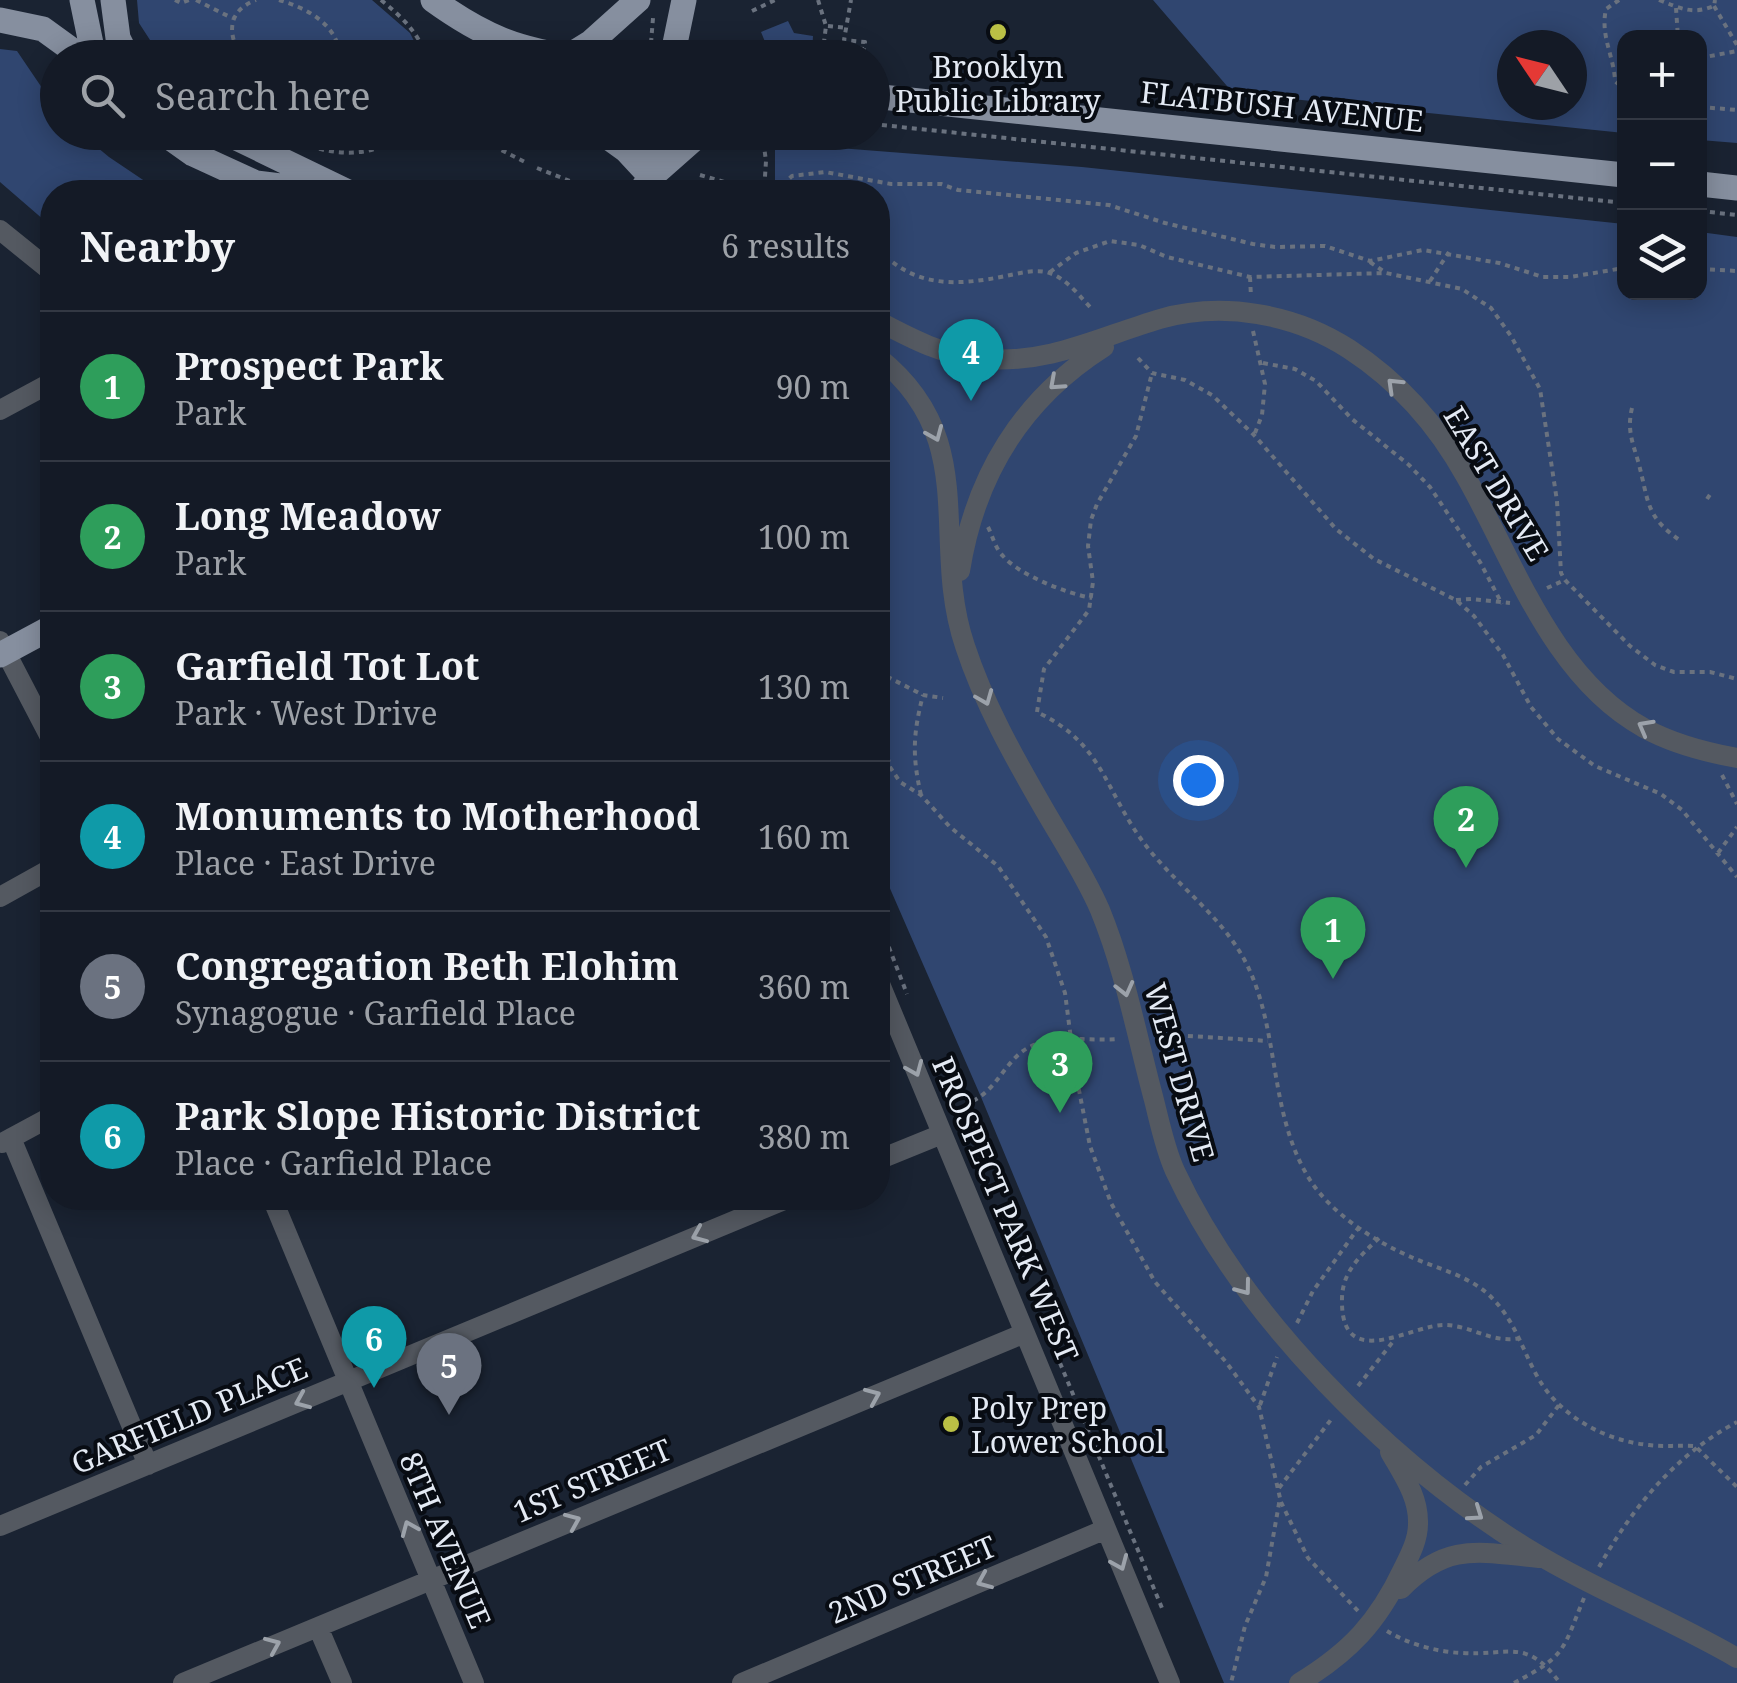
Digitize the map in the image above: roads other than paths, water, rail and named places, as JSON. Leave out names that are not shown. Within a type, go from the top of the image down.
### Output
[{"type":"main road","points":[[82,0],[90,40]]},
{"type":"main road","points":[[113,0],[119,40]]},
{"type":"main road","points":[[667,40],[681,3]]},
{"type":"main road","points":[[441,6],[496,40]]},
{"type":"main road","points":[[441,6],[475,40]]},
{"type":"main road","points":[[593,40],[645,8]]},
{"type":"main road","points":[[0,20],[43,29],[58,40]]},
{"type":"main road","name":"FLATBUSH AVENUE","points":[[890,98],[1617,174]]},
{"type":"main road","points":[[187,150],[249,180]]},
{"type":"main road","points":[[261,150],[323,180]]},
{"type":"main road","points":[[626,150],[647,180]]},
{"type":"main road","points":[[653,180],[657,150]]},
{"type":"main road","points":[[658,180],[686,150]]},
{"type":"main road","points":[[1707,185],[1737,188]]},
{"type":"main road","points":[[2,650],[40,633]]},
{"type":"street","points":[[0,230],[40,262]]},
{"type":"street","name":"EAST DRIVE","points":[[890,327],[950,355],[1013,360],[1058,353],[1195,313],[1252,314],[1298,323],[1319,332],[1366,360],[1408,398],[1443,441],[1529,596],[1575,668],[1602,696],[1642,727],[1711,754],[1737,758]]},
{"type":"street","name":"WEST DRIVE","points":[[954,605],[977,500],[1006,441],[1044,393],[1063,376],[1136,328]]},
{"type":"street","name":"WEST DRIVE","points":[[890,368],[922,406],[943,452],[954,605],[965,648],[990,710],[1098,904],[1146,1035],[1160,1126],[1181,1183],[1225,1262],[1287,1339],[1382,1438],[1456,1499],[1545,1558],[1737,1658]]},
{"type":"street","points":[[0,410],[40,388]]},
{"type":"street","points":[[2,650],[40,719]]},
{"type":"street","points":[[0,896],[40,874]]},
{"type":"street","name":"PROSPECT PARK WEST","points":[[890,1009],[1170,1683]]},
{"type":"street","points":[[40,1123],[6,1141],[148,1465]]},
{"type":"street","points":[[890,1155],[942,1134]]},
{"type":"street","name":"8TH AVENUE","points":[[277,1210],[474,1683]]},
{"type":"street","name":"GARFIELD PLACE","points":[[0,1526],[760,1210]]},
{"type":"street","name":"1ST STREET","points":[[183,1683],[1025,1333]]},
{"type":"street","points":[[1382,1438],[1411,1488],[1418,1523],[1417,1538],[1383,1610]]},
{"type":"street","name":"2ND STREET","points":[[742,1683],[1106,1529]]},
{"type":"street","name":"WEST DRIVE","points":[[1299,1683],[1334,1661],[1417,1573],[1435,1560],[1456,1553],[1545,1558]]},
{"type":"street","points":[[318,1626],[342,1683]]},
{"type":"place","name":"Brooklyn Public Library","points":[[998,32]]},
{"type":"place","name":"Monuments to Motherhood","points":[[971,401]]},
{"type":"place","name":"Long Meadow","points":[[1466,868]]},
{"type":"place","name":"Prospect Park","points":[[1333,979]]},
{"type":"place","name":"Garfield Tot Lot","points":[[1060,1113]]},
{"type":"place","name":"Park Slope Historic District","points":[[374,1388]]},
{"type":"place","name":"Congregation Beth Elohim","points":[[449,1415]]},
{"type":"place","name":"Poly Prep Lower School","points":[[951,1424]]}]
